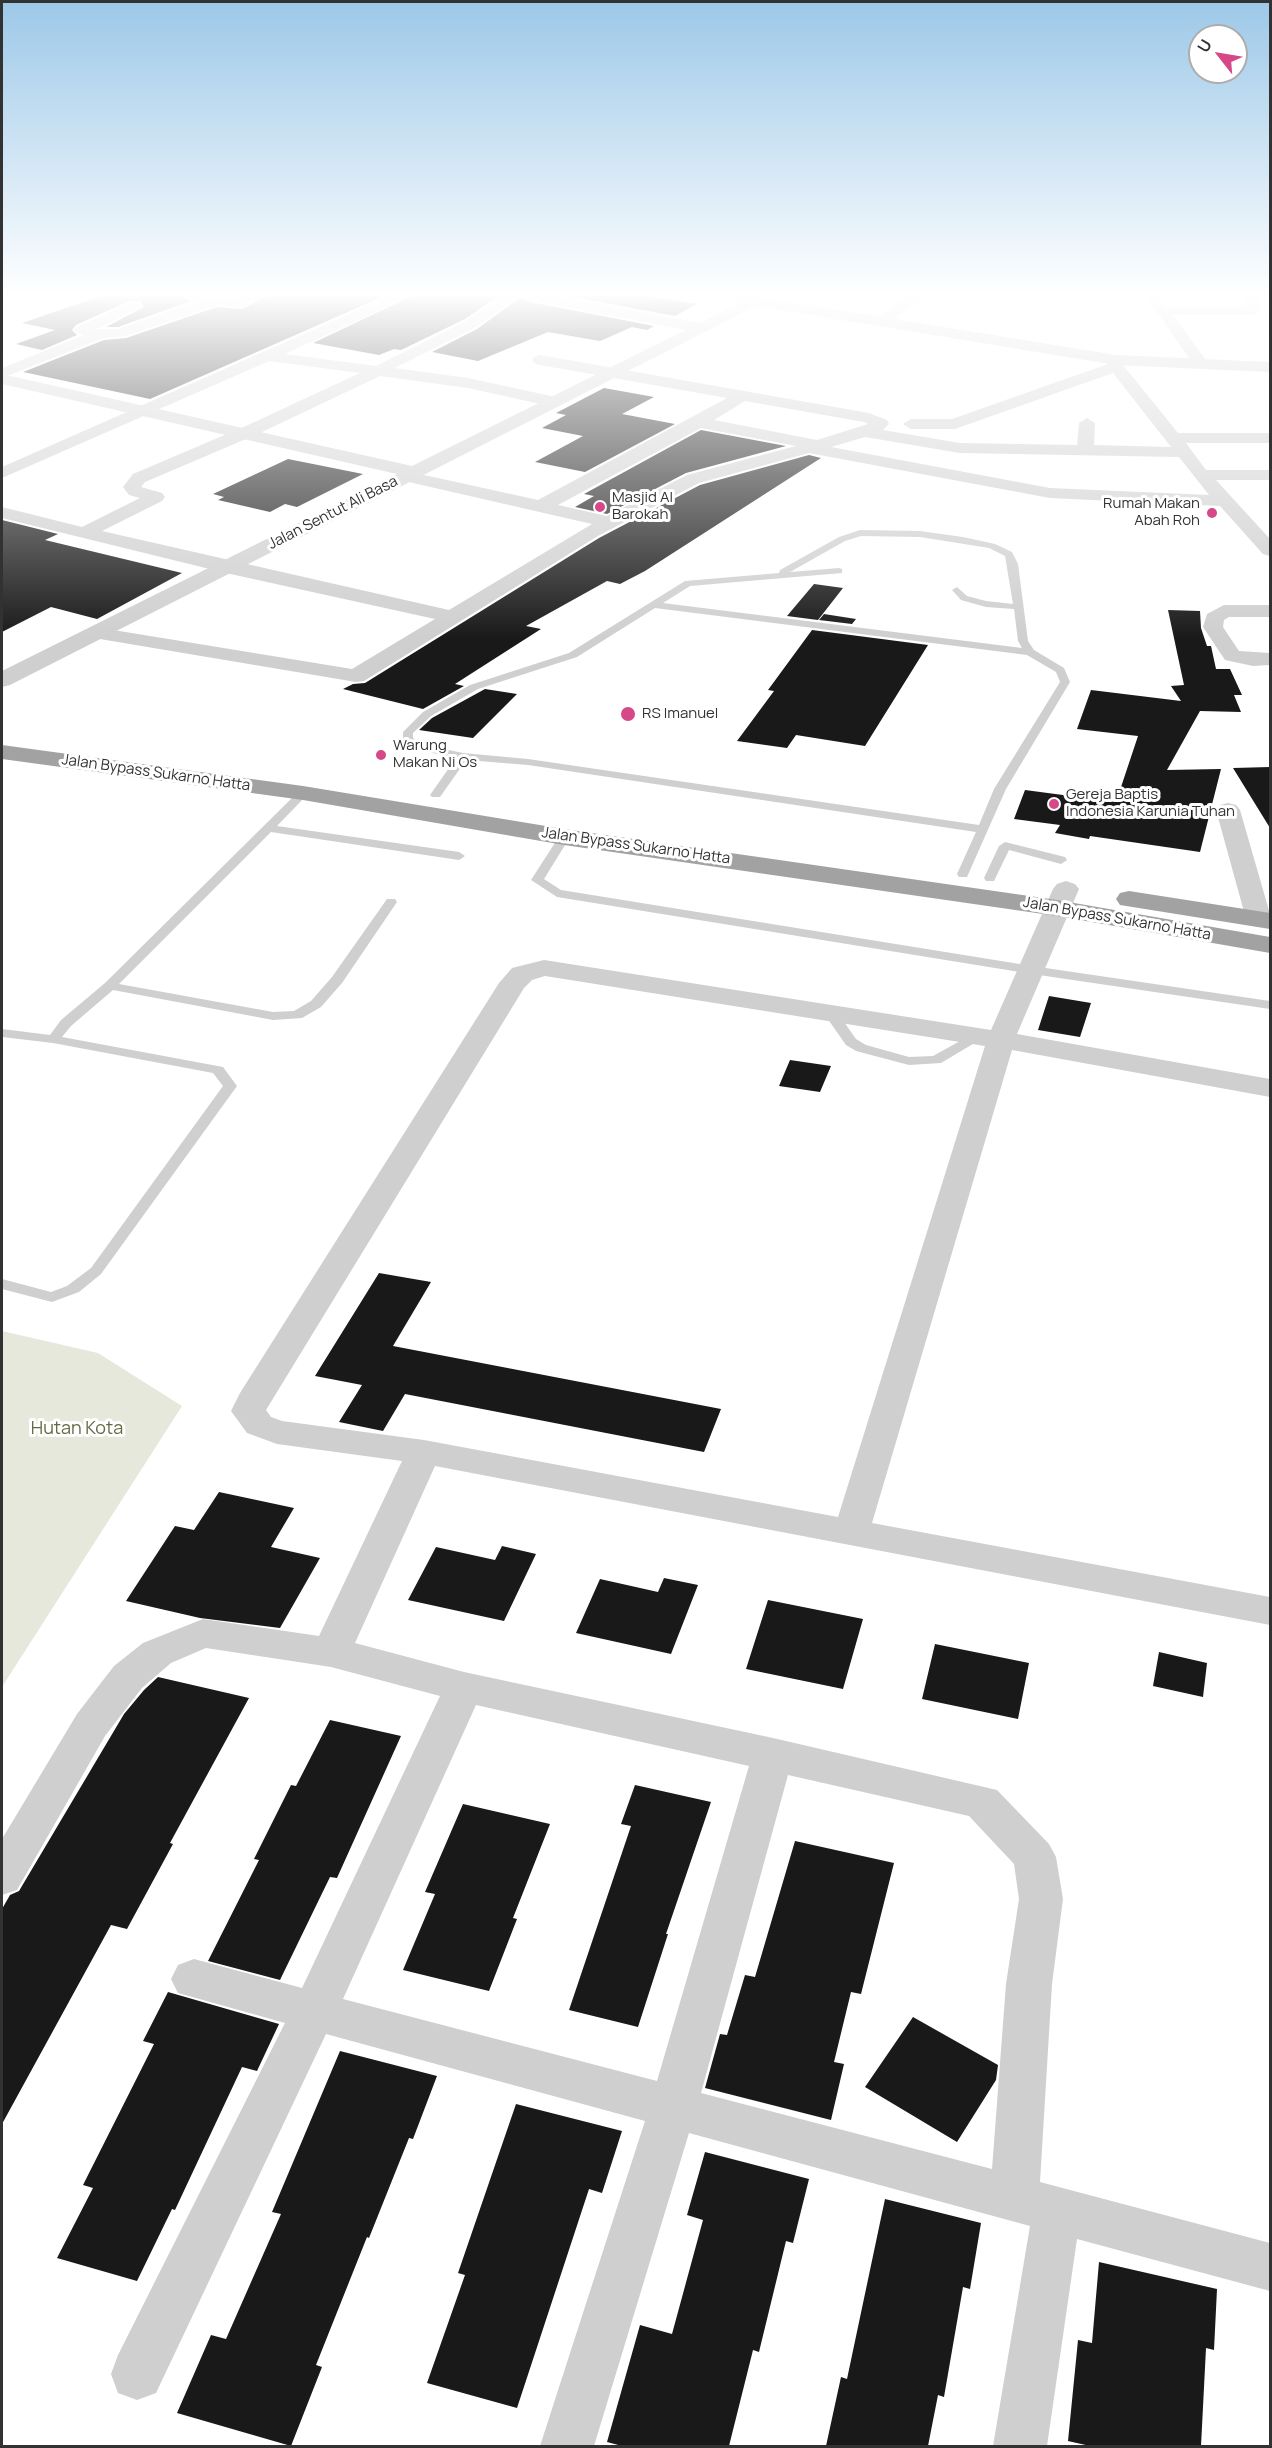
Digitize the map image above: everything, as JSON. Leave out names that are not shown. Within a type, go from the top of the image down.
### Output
[{"type":"highway","name":"Jalan Bypass Sukarno Hatta","points":[[2,737],[205,762],[436,795],[694,844],[1061,899],[1265,920]]},
{"type":"highway","name":"Jalan Bypass Sukarno Hatta","points":[[2,752],[303,793],[564,837],[694,844]]},
{"type":"highway","name":"Jalan Bypass Sukarno Hatta","points":[[793,859],[990,878],[1061,899],[1270,945]]},
{"type":"street","points":[[140,410],[609,522]]},
{"type":"street","points":[[84,533],[156,497],[135,491],[132,487],[139,478],[294,410]]},
{"type":"street","name":"Jalan Sentut Ali Basa","points":[[6,674],[94,633],[538,410]]},
{"type":"street","points":[[540,507],[718,410]]},
{"type":"street","points":[[823,410],[880,421],[939,426],[955,424],[991,410]]},
{"type":"street","points":[[1152,410],[1202,475],[1270,550]]},
{"type":"street","points":[[2,473],[143,411]]},
{"type":"street","points":[[94,633],[356,676],[609,522],[693,479],[865,432],[879,426],[880,421]]},
{"type":"street","points":[[699,422],[1050,493],[1226,501]]},
{"type":"street","points":[[1085,451],[1087,423]]},
{"type":"street","points":[[865,432],[960,448],[1085,451],[1270,438]]},
{"type":"street","points":[[1202,475],[1270,474]]},
{"type":"street","points":[[2,513],[226,567],[453,617]]},
{"type":"street","points":[[1270,611],[1224,611],[1214,618],[1213,627],[1232,656],[1240,659],[1270,659]]},
{"type":"street","points":[[1228,810],[1265,920]]},
{"type":"street","points":[[851,1533],[988,1039],[1032,970],[1061,899]]},
{"type":"street","points":[[1270,1088],[988,1039],[544,968],[522,974],[507,993],[270,1371],[248,1411],[259,1425],[277,1432],[424,1452],[1270,1611]]},
{"type":"street","points":[[331,1652],[424,1452]]},
{"type":"street","points":[[2,1877],[90,1725],[128,1677],[157,1653],[203,1633],[331,1652],[464,1687],[982,1802],[1034,1857],[1041,1899],[1029,1984],[1036,2205],[1020,2446]]},
{"type":"street","points":[[137,2374],[314,2012],[464,1687]]},
{"type":"street","points":[[567,2446],[674,2106],[773,1754]]},
{"type":"street","points":[[194,1979],[1270,2267]]},
{"type":"lane","points":[[777,575],[842,539],[860,533],[920,534],[992,546],[1009,554],[1013,564],[1023,641],[1030,652]]},
{"type":"lane","points":[[839,571],[688,583],[669,592],[655,605],[573,655],[474,687],[427,714],[408,732],[407,739],[415,746],[463,756],[528,762],[982,830]]},
{"type":"lane","points":[[957,590],[964,598],[986,604],[1019,607]]},
{"type":"lane","points":[[655,605],[1030,652],[1060,670],[1065,682],[1000,789],[963,874]]},
{"type":"lane","points":[[436,795],[463,756]]},
{"type":"lane","points":[[53,1039],[66,1023],[110,986],[303,793]]},
{"type":"lane","points":[[270,828],[459,856]]},
{"type":"lane","points":[[564,837],[537,880],[557,893],[1032,970],[1270,1005]]},
{"type":"lane","points":[[990,878],[1005,846],[1061,860]]},
{"type":"lane","points":[[110,986],[273,1016],[297,1015],[315,1004],[338,980],[391,902]]},
{"type":"lane","points":[[2,1033],[53,1039],[218,1070],[230,1086],[96,1271],[73,1289],[52,1297],[2,1284]]},
{"type":"green space","name":"Hutan Kota","points":[[2,1331],[98,1353],[182,1406],[2,1687]]},
{"type":"building","points":[[561,410],[629,410],[622,414],[675,424],[585,472],[535,462],[583,436],[542,428],[566,415],[556,413]]},
{"type":"building","points":[[701,430],[786,446],[686,473],[607,514],[575,507],[594,496],[584,494]]},
{"type":"building","points":[[809,455],[821,458],[645,571],[620,584],[607,581],[526,626],[541,629],[455,684],[464,686],[423,709],[343,689],[353,684],[365,683],[599,538],[700,485]]},
{"type":"building","points":[[288,459],[363,474],[297,507],[285,504],[270,512],[218,500],[224,497],[213,494]]},
{"type":"building","points":[[2,520],[58,534],[45,540],[182,573],[97,619],[51,607],[2,632]]},
{"type":"building","points":[[814,584],[843,588],[818,620],[787,616]]},
{"type":"building","points":[[1168,610],[1200,611],[1201,628],[1207,646],[1211,646],[1216,669],[1230,669],[1242,695],[1234,695],[1241,712],[1200,711],[1167,770],[1221,769],[1200,852],[1055,833],[1060,825],[1014,819],[1025,790],[1116,802],[1138,736],[1077,729],[1091,690],[1181,701],[1171,686],[1184,685]]},
{"type":"building","points":[[824,614],[856,619],[852,624],[819,620]]},
{"type":"building","points":[[812,630],[928,645],[865,746],[796,735],[787,748],[737,741],[774,691],[768,690]]},
{"type":"building","points":[[485,689],[517,694],[473,738],[419,730],[432,718]]},
{"type":"building","points":[[1270,767],[1270,828],[1233,768]]},
{"type":"building","points":[[1049,996],[1091,1003],[1080,1037],[1038,1030]]},
{"type":"building","points":[[790,1060],[831,1066],[820,1092],[779,1086]]},
{"type":"building","points":[[379,1273],[431,1282],[393,1346],[721,1409],[704,1452],[405,1394],[383,1431],[339,1422],[362,1385],[315,1376]]},
{"type":"building","points":[[219,1492],[294,1508],[271,1547],[320,1558],[280,1628],[200,1618],[126,1601],[175,1526],[194,1530]]},
{"type":"building","points":[[502,1546],[536,1554],[504,1621],[408,1600],[436,1547],[495,1560]]},
{"type":"building","points":[[664,1578],[698,1585],[671,1654],[576,1633],[600,1579],[658,1592]]},
{"type":"building","points":[[768,1600],[863,1619],[843,1689],[746,1669]]},
{"type":"building","points":[[935,1644],[1029,1663],[1018,1719],[922,1699]]},
{"type":"building","points":[[1159,1652],[1207,1663],[1203,1697],[1153,1686]]},
{"type":"building","points":[[158,1677],[249,1698],[170,1843],[173,1844],[127,1929],[111,1925],[2,2124],[2,1909],[10,1895],[19,1891],[124,1714]]},
{"type":"building","points":[[330,1720],[401,1736],[337,1878],[330,1877],[280,1980],[208,1961],[259,1860],[254,1859],[291,1785],[296,1786]]},
{"type":"building","points":[[635,1785],[711,1802],[666,1934],[668,1934],[638,2027],[569,2010],[631,1826],[621,1824]]},
{"type":"building","points":[[463,1804],[550,1824],[513,1918],[517,1919],[489,1991],[403,1970],[435,1894],[425,1892]]},
{"type":"building","points":[[795,1841],[894,1863],[861,1994],[851,1992],[834,2062],[844,2064],[831,2120],[705,2088],[720,2034],[727,2035],[745,1975],[755,1977]]},
{"type":"building","points":[[168,1992],[279,2024],[257,2071],[242,2067],[175,2210],[172,2209],[137,2281],[57,2258],[93,2188],[83,2185],[154,2044],[143,2041]]},
{"type":"building","points":[[913,2017],[998,2065],[996,2080],[957,2142],[865,2087]]},
{"type":"building","points":[[340,2051],[437,2076],[413,2139],[409,2138],[369,2238],[367,2237],[316,2365],[322,2367],[291,2446],[177,2413],[211,2335],[226,2339],[281,2214],[272,2212]]},
{"type":"building","points":[[516,2104],[622,2131],[602,2193],[589,2189],[517,2408],[427,2383],[465,2275],[458,2273]]},
{"type":"building","points":[[705,2152],[809,2179],[793,2243],[786,2241],[759,2352],[753,2350],[729,2446],[622,2446],[607,2442],[640,2325],[672,2334],[703,2220],[687,2215]]},
{"type":"building","points":[[885,2199],[981,2223],[970,2289],[963,2287],[944,2397],[938,2395],[928,2446],[826,2446],[841,2377],[847,2379]]},
{"type":"building","points":[[1099,2262],[1217,2289],[1214,2350],[1206,2348],[1201,2446],[1090,2446],[1068,2441],[1078,2340],[1092,2343]]},
{"type":"place","name":"Masjid Al Barokah","points":[[600,507]]},
{"type":"place","name":"Rumah Makan Abah Roh","points":[[1212,513]]},
{"type":"place","name":"RS Imanuel","points":[[628,714]]},
{"type":"place","name":"Warung Makan Ni Os","points":[[381,755]]},
{"type":"place","name":"Gereja Baptis Indonesia Karunia Tuhan","points":[[1054,804]]}]
